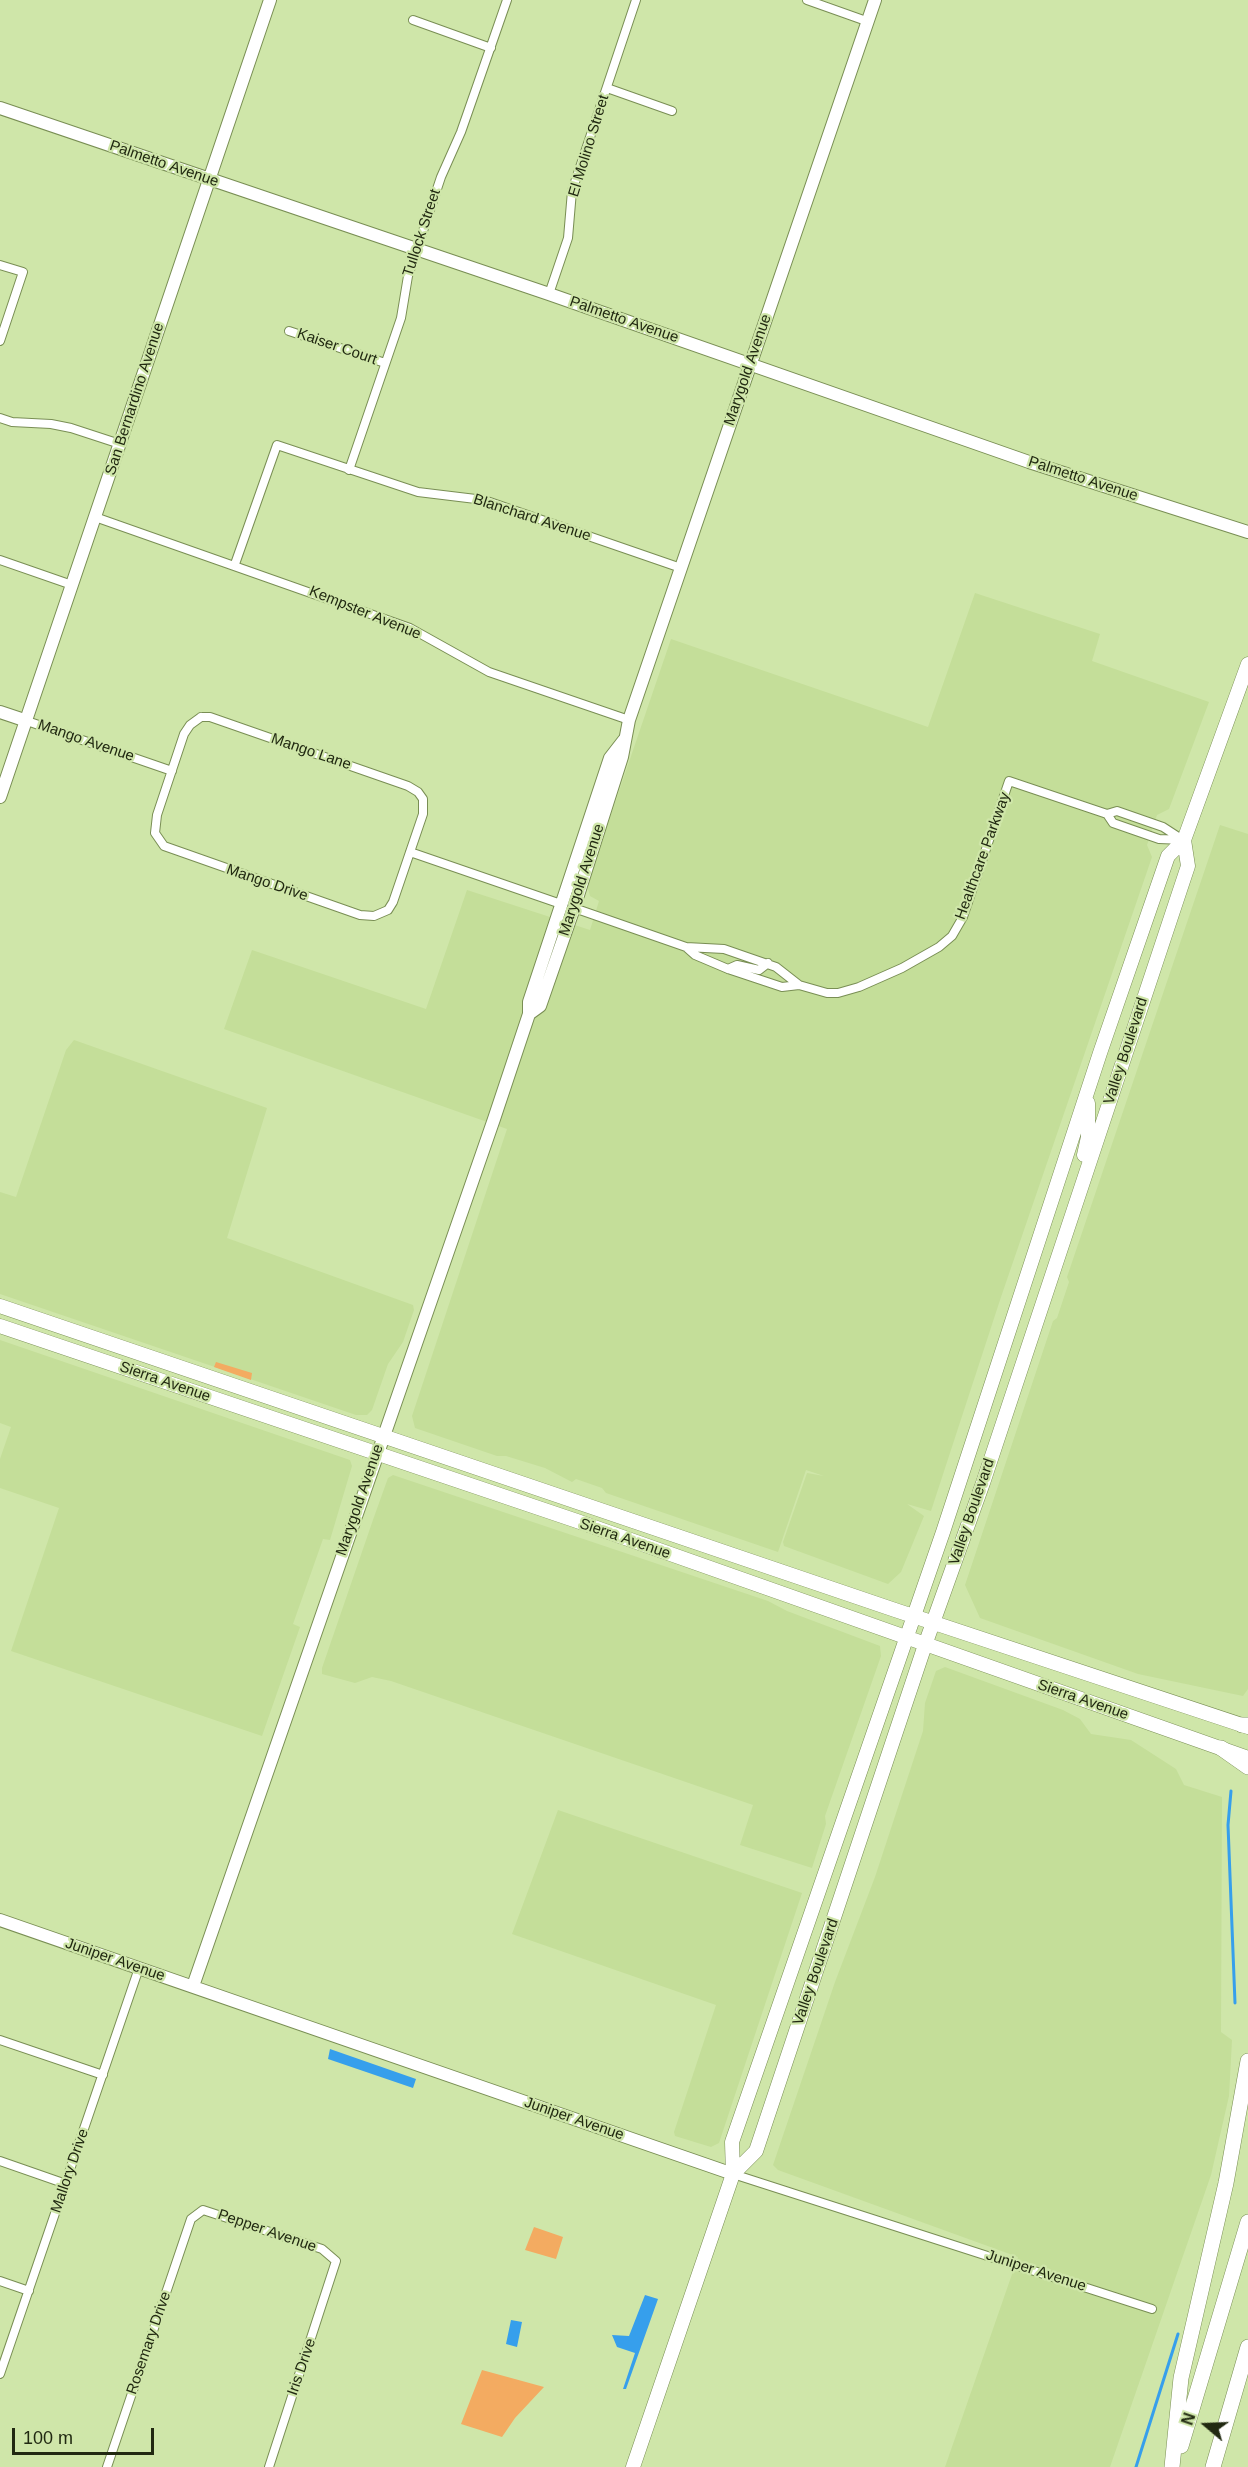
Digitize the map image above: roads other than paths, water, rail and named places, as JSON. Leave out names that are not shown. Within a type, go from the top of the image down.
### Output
[{"type":"highway","points":[[1221,1748],[1248,1767]]},
{"type":"highway","points":[[1173,2467],[1181,2378],[1228,2172],[1248,2061]]},
{"type":"highway","points":[[1173,2467],[1248,2222]]},
{"type":"highway","points":[[1213,2467],[1248,2347]]},
{"type":"highway","points":[[1232,2405],[1248,2371]]},
{"type":"main road","name":"Valley Boulevard","points":[[633,2467],[733,2174],[732,2142],[914,1616],[1088,1089],[1168,856],[1184,840],[1248,664]]},
{"type":"main road","name":"Valley Boulevard","points":[[733,2174],[756,2151],[933,1621],[983,1483],[1188,866],[1184,840]]},
{"type":"main road","points":[[1087,1169],[1083,1154],[1088,1137],[1088,1089]]},
{"type":"main road","name":"Sierra Avenue","points":[[0,1306],[914,1616],[1246,1726]]},
{"type":"main road","name":"Sierra Avenue","points":[[0,1326],[376,1453],[1248,1758]]},
{"type":"main road","points":[[44,1341],[72,1342],[140,1364],[146,1355]]},
{"type":"street","name":"San Bernardino Avenue","points":[[0,797],[270,0]]},
{"type":"street","name":"Tullock Street","points":[[349,470],[401,318],[406,285],[441,177],[461,132],[507,0]]},
{"type":"street","name":"El Molino Street","points":[[549,294],[568,238],[572,191],[636,0]]},
{"type":"street","points":[[807,0],[869,22]]},
{"type":"street","name":"Marygold Avenue","points":[[193,1986],[382,1435],[431,1303],[556,935],[574,908],[622,757],[629,720],[875,0]]},
{"type":"street","points":[[413,20],[491,48]]},
{"type":"street","points":[[607,88],[672,111]]},
{"type":"street","name":"Palmetto Avenue","points":[[0,108],[549,294],[1029,462],[1248,532]]},
{"type":"street","points":[[0,265],[23,272],[0,341]]},
{"type":"street","name":"Kaiser Court","points":[[290,330],[386,363]]},
{"type":"street","points":[[0,418],[12,422],[62,426],[120,444]]},
{"type":"street","name":"Blanchard Avenue","points":[[235,564],[277,446],[425,494],[484,500],[681,568]]},
{"type":"street","name":"Kempster Avenue","points":[[95,517],[410,627],[489,672],[629,720]]},
{"type":"street","points":[[0,560],[72,585]]},
{"type":"street","name":"Mango Avenue","points":[[0,712],[172,771]]},
{"type":"street","name":"Mango Lane","points":[[172,771],[186,729],[196,720],[210,717],[413,789],[423,799],[424,806],[410,852]]},
{"type":"street","name":"Marygold Avenue","points":[[529,1014],[529,1002],[610,758],[624,740]]},
{"type":"street","name":"Mango Drive","points":[[172,771],[155,825],[157,838],[164,846],[315,900],[370,917],[383,913],[393,902],[410,852]]},
{"type":"street","points":[[574,908],[574,882],[602,801],[603,779]]},
{"type":"street","name":"Healthcare Parkway","points":[[686,947],[695,955],[728,969],[782,987],[799,985],[827,993],[848,991],[902,968],[939,947],[952,936],[963,917],[1010,781],[1107,814],[1117,812],[1126,814],[1163,827],[1184,840]]},
{"type":"street","points":[[410,852],[561,904]]},
{"type":"street","name":"Healthcare Parkway","points":[[574,908],[686,947],[724,949],[768,963],[788,973],[799,985]]},
{"type":"street","points":[[728,969],[737,965],[759,969],[768,963]]},
{"type":"street","name":"Juniper Avenue","points":[[0,1920],[733,2174],[1152,2309]]},
{"type":"street","name":"Mallory Drive","points":[[0,2374],[139,1968]]},
{"type":"street","points":[[0,2040],[103,2075]]},
{"type":"street","points":[[0,2161],[66,2184]]},
{"type":"street","name":"Pepper Avenue","points":[[191,2219],[198,2212],[209,2211],[322,2249],[334,2257],[336,2267]]},
{"type":"street","name":"Rosemary Drive","points":[[108,2467],[191,2219]]},
{"type":"street","name":"Iris Drive","points":[[268,2467],[336,2267]]},
{"type":"street","points":[[0,2282],[29,2291]]},
{"type":"water","points":[[330,2049],[416,2079],[413,2088],[328,2059]]},
{"type":"water","points":[[645,2295],[658,2299],[626,2389],[623,2389],[635,2353],[617,2347],[612,2335],[629,2336]]},
{"type":"water","points":[[511,2320],[522,2322],[517,2347],[506,2344]]},
{"type":"waterway","points":[[1231,1791],[1228,1825],[1235,2003]]},
{"type":"waterway","points":[[1136,2467],[1178,2334]]}]
